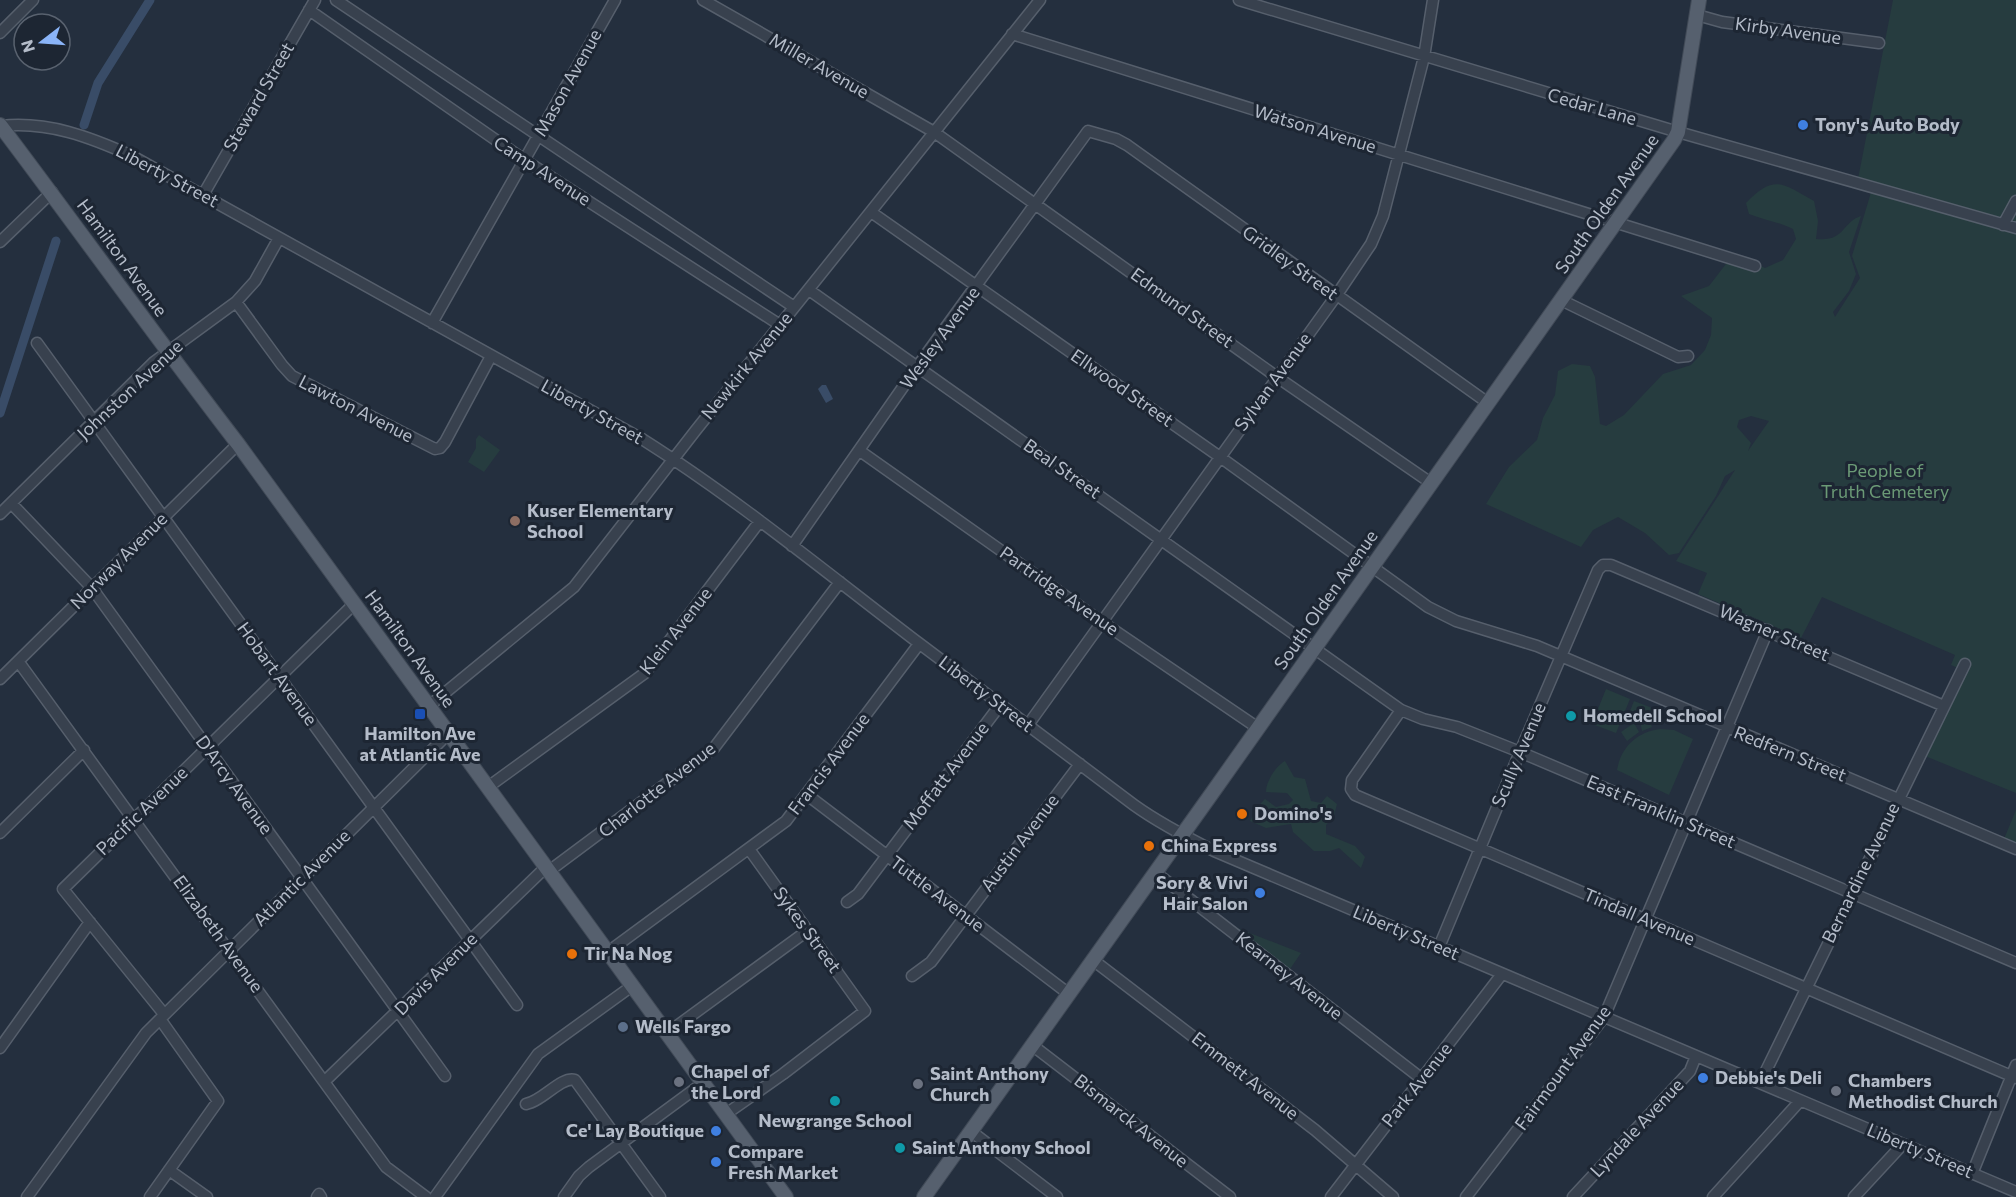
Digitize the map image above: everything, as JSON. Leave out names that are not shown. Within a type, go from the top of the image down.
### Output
[{"type":"main road","name":"South Olden Avenue","points":[[924,1197],[1674,140],[1678,132],[1699,0]]},
{"type":"main road","name":"Hamilton Avenue","points":[[0,126],[52,192],[355,603],[786,1197]]},
{"type":"street","points":[[0,33],[33,0]]},
{"type":"street","name":"Steward Street","points":[[203,195],[315,0]]},
{"type":"street","name":"Camp Avenue","points":[[336,0],[794,307]]},
{"type":"street","name":"Mason Avenue","points":[[432,323],[615,0]]},
{"type":"street","name":"Miller Avenue","points":[[703,0],[934,132]]},
{"type":"street","name":"Newkirk Avenue","points":[[429,706],[574,587],[1040,0]]},
{"type":"street","name":"Cedar Lane","points":[[1239,0],[1678,132],[2016,228]]},
{"type":"street","name":"Sylvan Avenue","points":[[1028,725],[1336,296],[1378,230],[1424,57],[1433,0]]},
{"type":"street","name":"Camp Avenue","points":[[309,10],[525,161],[780,325]]},
{"type":"street","name":"Kirby Avenue","points":[[1697,15],[1722,22],[1879,43]]},
{"type":"street","name":"Watson Avenue","points":[[1012,34],[1755,266]]},
{"type":"street","name":"Liberty Street","points":[[0,126],[39,125],[90,138],[132,156],[642,439],[674,459],[760,521],[919,644],[1158,822],[1214,851],[2016,1192]]},
{"type":"street","name":"Wesley Avenue","points":[[792,546],[917,367],[1088,131]]},
{"type":"street","name":"Gridley Street","points":[[1088,131],[1116,139],[1127,145],[1488,403]]},
{"type":"street","name":"Edmund Street","points":[[934,132],[1277,377],[1431,483]]},
{"type":"street","points":[[0,242],[52,192]]},
{"type":"street","points":[[2003,225],[2016,201]]},
{"type":"street","name":"Ellwood Street","points":[[871,212],[1372,566]]},
{"type":"street","name":"Johnston Avenue","points":[[0,514],[167,351],[236,302],[255,281],[279,238]]},
{"type":"street","name":"Beal Street","points":[[809,290],[1315,648]]},
{"type":"street","points":[[1561,300],[1678,357],[1688,356]]},
{"type":"street","name":"Lawton Avenue","points":[[236,302],[292,376],[429,447],[440,448],[491,356]]},
{"type":"street","name":"Hobart Avenue","points":[[38,343],[517,1005]]},
{"type":"street","name":"Norway Avenue","points":[[0,679],[238,444]]},
{"type":"street","name":"Partridge Avenue","points":[[860,451],[1102,622],[1258,728]]},
{"type":"street","name":"D'Arcy Avenue","points":[[11,503],[92,588],[445,1076]]},
{"type":"street","name":"Klein Avenue","points":[[488,787],[645,673],[760,521]]},
{"type":"street","name":"Wagner Street","points":[[1603,565],[1611,565],[1944,706]]},
{"type":"street","name":"Scully Avenue","points":[[1440,947],[1520,752],[1598,570],[1603,565]]},
{"type":"street","name":"Redfern Street","points":[[1372,566],[1428,607],[1443,615],[1537,646],[2016,849]]},
{"type":"street","name":"Charlotte Avenue","points":[[548,869],[714,748],[840,582]]},
{"type":"street","name":"Pacific Avenue","points":[[90,922],[63,889],[355,603]]},
{"type":"street","name":"Fairmount Avenue","points":[[1466,1197],[1604,1017],[1768,630]]},
{"type":"street","name":"Francis Avenue","points":[[608,952],[786,821],[919,644]]},
{"type":"street","name":"East Franklin Street","points":[[1315,648],[1401,710],[1423,719],[1456,727],[1520,752],[2016,963]]},
{"type":"street","name":"Elizabeth Avenue","points":[[18,661],[386,1167],[426,1197]]},
{"type":"street","name":"Bernardine Avenue","points":[[1760,1083],[1965,664]]},
{"type":"street","name":"Moffatt Avenue","points":[[847,902],[856,897],[1000,705]]},
{"type":"street","name":"Tindall Avenue","points":[[1401,710],[1352,780],[1351,789],[1355,795],[2014,1077]]},
{"type":"street","name":"Atlantic Avenue","points":[[27,1197],[146,1033],[449,733]]},
{"type":"street","points":[[0,833],[84,750]]},
{"type":"street","name":"Austin Avenue","points":[[912,976],[931,962],[1080,764]]},
{"type":"street","name":"Tuttle Avenue","points":[[806,794],[1069,994]]},
{"type":"street","name":"Sykes Street","points":[[726,1114],[865,1011],[749,849]]},
{"type":"street","name":"Davis Avenue","points":[[325,1081],[469,940],[548,869]]},
{"type":"street","name":"Kearney Avenue","points":[[1156,873],[1422,1079]]},
{"type":"street","points":[[0,1048],[90,922],[162,1016],[218,1101],[150,1197]]},
{"type":"street","points":[[666,1034],[807,931]]},
{"type":"street","name":"Emmett Avenue","points":[[1093,960],[1201,1041],[1356,1163],[1393,1197]]},
{"type":"street","name":"Park Avenue","points":[[1331,1197],[1502,974]]},
{"type":"street","points":[[435,1197],[538,1054],[632,986]]},
{"type":"street","name":"Bismarck Avenue","points":[[1032,1045],[1230,1197]]},
{"type":"street","name":"Lyndale Avenue","points":[[1573,1197],[1690,1071],[1696,1056]]},
{"type":"street","points":[[1972,1174],[2014,1077],[2016,1065]]},
{"type":"street","points":[[526,1104],[538,1100],[566,1080],[575,1080],[660,1197]]},
{"type":"street","points":[[564,1197],[580,1174],[703,1083]]},
{"type":"street","points":[[1713,1197],[1800,1101]]},
{"type":"street","points":[[972,1132],[1057,1197]]},
{"type":"street","points":[[1854,1197],[1903,1144]]},
{"type":"street","points":[[169,1170],[207,1197]]},
{"type":"street","points":[[1997,1197],[2003,1187]]},
{"type":"green space","name":"People of Truth Cemetery","points":[[1893,0],[2016,0],[2016,793],[1925,756],[1965,671],[1951,665],[1955,655],[1822,597],[1801,638],[1698,594],[1707,573],[1676,561],[1735,470],[1725,476],[1716,496],[1679,553],[1669,555],[1645,533],[1618,517],[1593,530],[1581,547],[1486,504],[1509,467],[1537,440],[1543,418],[1555,395],[1558,371],[1572,364],[1590,366],[1595,377],[1600,424],[1606,426],[1624,415],[1663,374],[1691,365],[1705,350],[1711,335],[1712,318],[1681,296],[1709,286],[1729,260],[1752,262],[1765,268],[1783,260],[1796,239],[1793,229],[1749,214],[1746,203],[1764,188],[1779,184],[1787,186],[1814,201],[1818,221],[1816,239],[1833,238],[1861,216],[1849,252],[1856,274],[1849,291],[1833,312],[1835,317],[1860,278],[1852,256],[1872,189],[1857,184]],"holes":[[[1751,416],[1769,421],[1748,451],[1751,443],[1737,427],[1739,420]]]},
{"type":"green space","points":[[479,435],[500,450],[484,472],[468,462],[476,448],[476,439]]},
{"type":"green space","points":[[1606,689],[1630,699],[1616,733],[1592,724]]},
{"type":"green space","points":[[1634,701],[1655,709],[1651,718],[1643,714],[1640,721],[1628,716]]},
{"type":"green space","points":[[1649,719],[1652,727],[1642,731],[1640,721]]},
{"type":"green space","points":[[1634,723],[1639,732],[1627,741],[1621,732]]},
{"type":"green space","points":[[1660,729],[1674,730],[1693,739],[1669,795],[1617,770],[1622,754],[1631,742],[1644,733]]},
{"type":"green space","points":[[1285,761],[1294,777],[1305,779],[1311,801],[1321,803],[1327,796],[1337,804],[1334,816],[1326,825],[1326,834],[1355,846],[1365,857],[1361,868],[1339,848],[1330,851],[1314,851],[1293,832],[1291,824],[1266,828],[1250,821],[1265,799],[1276,807],[1289,804],[1293,800],[1287,793],[1266,792],[1272,774]]},
{"type":"green space","points":[[2016,810],[2016,844],[2004,839]]},
{"type":"green space","points":[[1232,926],[1301,953],[1290,969]]},
{"type":"water","points":[[826,385],[833,399],[826,403],[818,389]]},
{"type":"waterway","points":[[84,125],[98,83],[150,0]]},
{"type":"waterway","points":[[0,413],[56,241]]},
{"type":"place","name":"Tony's Auto Body","points":[[1803,125]]},
{"type":"place","name":"Kuser Elementary School","points":[[515,521]]},
{"type":"place","name":"Hamilton Ave at Atlantic Ave","points":[[420,714]]},
{"type":"place","name":"Homedell School","points":[[1571,716]]},
{"type":"place","name":"Domino's","points":[[1242,814]]},
{"type":"place","name":"China Express","points":[[1149,846]]},
{"type":"place","name":"Sory & Vivi Hair Salon","points":[[1260,893]]},
{"type":"place","name":"Tir Na Nog","points":[[572,954]]},
{"type":"place","name":"Wells Fargo","points":[[623,1027]]},
{"type":"place","name":"Debbie's Deli","points":[[1703,1078]]},
{"type":"place","name":"Chapel of the Lord","points":[[679,1082]]},
{"type":"place","name":"Saint Anthony Church","points":[[918,1084]]},
{"type":"place","name":"Chambers Methodist Church","points":[[1836,1091]]},
{"type":"place","name":"Newgrange School","points":[[835,1101]]},
{"type":"place","name":"Ce' Lay Boutique","points":[[716,1131]]},
{"type":"place","name":"Saint Anthony School","points":[[900,1148]]},
{"type":"place","name":"Compare Fresh Market","points":[[716,1162]]}]
